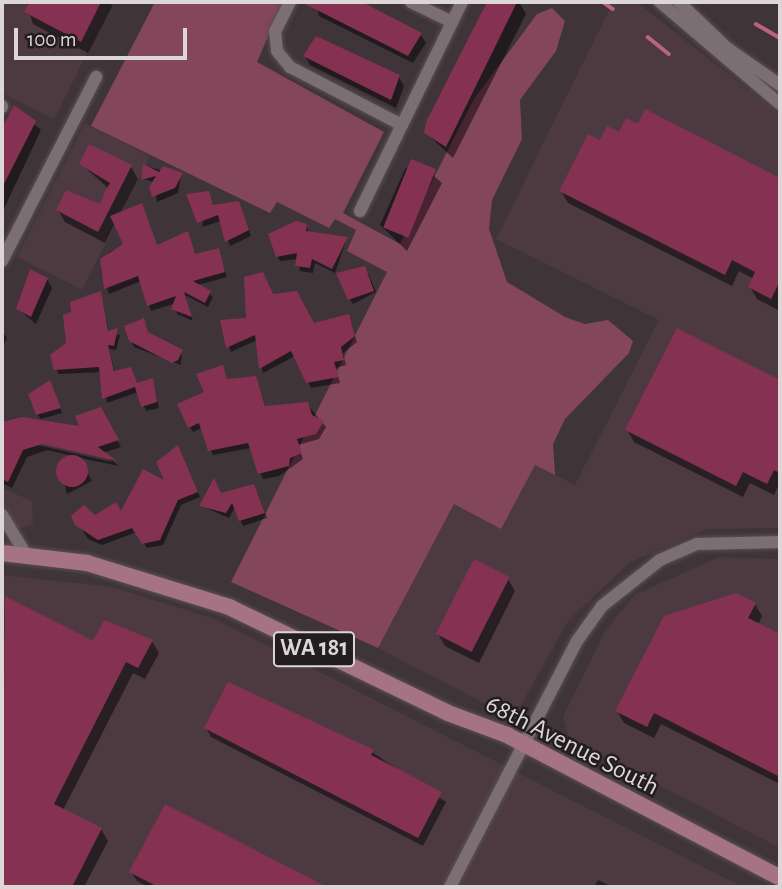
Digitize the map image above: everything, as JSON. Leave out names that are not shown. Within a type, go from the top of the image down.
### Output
[{"type":"main road","name":"WA 181","points":[[2,553],[25,553]]},
{"type":"main road","name":"68th Avenue South","points":[[25,553],[98,565],[209,599],[525,747],[780,878]]},
{"type":"street","points":[[290,2],[275,31],[277,51],[290,67],[402,125]]},
{"type":"street","points":[[411,2],[452,22]]},
{"type":"street","points":[[360,211],[462,2]]},
{"type":"street","points":[[660,2],[732,69],[780,104]]},
{"type":"street","points":[[680,2],[727,48],[780,85]]},
{"type":"street","points":[[2,261],[96,77]]},
{"type":"street","points":[[2,515],[25,553]]},
{"type":"street","points":[[450,887],[525,747],[577,641],[632,579],[697,544],[767,538],[780,542]]},
{"type":"shaded area","points":[[2,2],[113,2],[54,119],[2,93]]},
{"type":"shaded area","points":[[155,2],[283,2],[257,62],[384,132],[343,213],[400,244],[474,99],[537,14],[552,8],[565,21],[556,51],[520,100],[522,139],[492,200],[489,229],[507,282],[565,317],[585,324],[608,320],[633,341],[629,353],[565,419],[553,444],[555,475],[535,465],[501,529],[454,504],[378,648],[231,582],[387,272],[347,251],[356,230],[335,219],[329,228],[277,202],[270,213],[91,126]]},
{"type":"shaded area","points":[[613,2],[637,2],[780,115],[780,528],[707,529],[629,563],[568,621],[521,705],[505,714],[378,648],[454,504],[535,465],[575,485],[659,320],[496,239]]},
{"type":"shaded area","points":[[85,123],[150,156],[82,290],[17,257]]},
{"type":"shaded area","points":[[2,488],[32,501],[33,524],[2,535]]},
{"type":"shaded area","points":[[719,557],[780,559],[780,848],[569,738],[563,717],[604,633],[634,595]]},
{"type":"shaded area","points":[[2,575],[113,587],[215,619],[743,887],[2,887]]},
{"type":"building","points":[[29,2],[101,2],[81,42],[24,12]]},
{"type":"building","points":[[301,2],[362,2],[422,33],[408,56]]},
{"type":"building","points":[[487,2],[517,2],[446,147],[424,133],[426,122]]},
{"type":"building","points":[[316,36],[400,75],[391,100],[303,56]]},
{"type":"building","points":[[14,105],[36,121],[2,188],[2,128]]},
{"type":"building","points":[[645,109],[780,178],[780,281],[771,299],[748,287],[755,272],[732,260],[725,275],[559,191],[588,134],[600,140],[607,126],[619,132],[626,118],[638,124]]},
{"type":"building","points":[[89,144],[132,165],[98,232],[56,210],[66,190],[100,204],[110,183],[79,164]]},
{"type":"building","points":[[411,159],[436,169],[408,238],[383,228]]},
{"type":"building","points":[[143,164],[159,172],[163,166],[183,173],[175,188],[152,197],[149,187],[156,176],[141,180]]},
{"type":"building","points":[[209,191],[213,205],[239,201],[249,230],[225,242],[218,215],[197,223],[186,194]]},
{"type":"building","points":[[142,203],[157,245],[188,231],[195,254],[219,248],[225,272],[193,281],[211,291],[205,303],[184,292],[192,317],[171,309],[176,296],[147,306],[138,276],[104,289],[100,259],[123,244],[110,216]]},
{"type":"building","points":[[296,221],[307,224],[306,231],[348,237],[332,269],[312,259],[310,268],[295,266],[297,253],[276,257],[268,234]]},
{"type":"building","points":[[365,266],[374,291],[348,300],[336,273]]},
{"type":"building","points":[[30,269],[48,278],[31,317],[16,309]]},
{"type":"building","points":[[263,272],[273,294],[297,291],[314,323],[349,314],[355,336],[341,347],[344,360],[334,362],[339,377],[306,383],[291,351],[259,369],[255,335],[226,348],[220,320],[246,318],[244,277]]},
{"type":"building","points":[[101,291],[108,331],[118,328],[114,346],[108,345],[114,371],[131,367],[137,383],[153,378],[157,402],[141,407],[135,387],[102,399],[99,367],[54,370],[50,355],[66,343],[63,315],[71,312],[70,302]]},
{"type":"building","points":[[144,318],[148,332],[183,350],[178,360],[172,363],[129,341],[124,326]]},
{"type":"building","points":[[677,328],[780,380],[780,473],[774,470],[767,484],[743,472],[736,486],[625,430]]},
{"type":"building","points":[[223,365],[227,379],[256,376],[265,406],[308,402],[312,415],[324,421],[316,434],[297,439],[302,453],[290,458],[289,466],[258,474],[248,443],[208,451],[199,423],[188,428],[177,404],[204,392],[196,374]]},
{"type":"building","points":[[50,380],[61,408],[36,415],[28,394]]},
{"type":"building","points":[[101,407],[119,440],[98,447],[117,461],[42,444],[23,450],[8,482],[2,479],[2,422],[22,417],[79,426],[75,416]]},
{"type":"building","points":[[178,445],[198,492],[178,500],[160,540],[142,544],[132,528],[98,540],[75,525],[71,516],[84,505],[95,515],[116,502],[121,511],[143,469],[164,480],[156,462]]},
{"type":"building","points":[[72,455],[83,460],[88,471],[83,482],[72,487],[61,482],[56,471],[61,460]]},
{"type":"building","points":[[214,478],[221,493],[254,484],[265,513],[239,521],[232,503],[226,513],[199,506]]},
{"type":"building","points":[[474,559],[510,577],[472,652],[436,634]]},
{"type":"building","points":[[736,593],[756,603],[748,618],[780,634],[780,777],[654,713],[647,727],[615,711],[664,616]]},
{"type":"building","points":[[5,596],[93,641],[104,620],[153,640],[138,668],[126,662],[54,804],[102,828],[72,887],[2,887]]},
{"type":"building","points":[[228,682],[374,750],[371,755],[442,792],[418,838],[204,728]]},
{"type":"building","points":[[165,804],[327,887],[158,887],[129,872]]},
{"type":"waterway","points":[[603,2],[613,9]]},
{"type":"waterway","points":[[756,24],[780,38]]},
{"type":"waterway","points":[[648,37],[669,54]]}]
